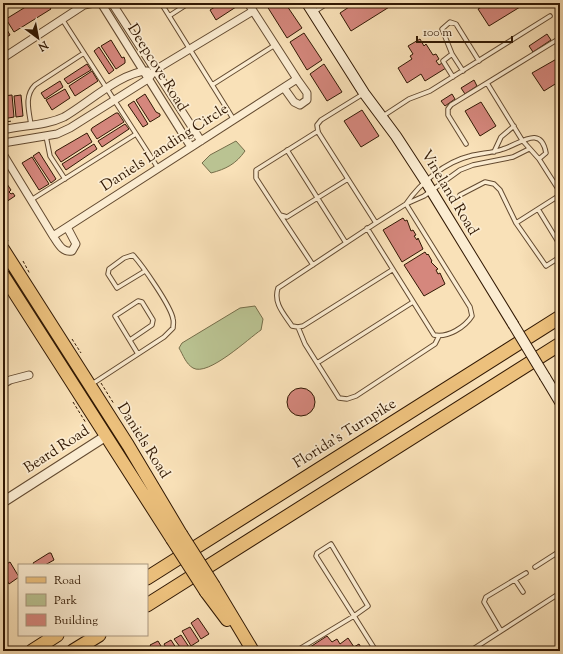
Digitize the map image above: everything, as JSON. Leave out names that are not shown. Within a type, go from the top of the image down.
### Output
[{"type":"highway","name":"Florida's Turnpike","points":[[148,577],[560,317]]},
{"type":"highway","points":[[148,603],[560,344]]},
{"type":"highway","points":[[32,651],[56,636]]},
{"type":"highway","points":[[73,651],[97,636]]},
{"type":"main road","name":"Vineland Road","points":[[307,3],[364,93],[429,186],[560,402]]},
{"type":"main road","name":"Daniels Road","points":[[3,250],[128,445],[177,536]]},
{"type":"main road","name":"Daniels Road","points":[[3,275],[106,436],[177,536],[210,589],[252,651]]},
{"type":"main road","points":[[68,377],[82,386],[90,386]]},
{"type":"main road","points":[[106,436],[112,435],[128,445]]},
{"type":"street","points":[[3,58],[84,5],[94,3]]},
{"type":"street","name":"Deepcove Road","points":[[102,3],[148,79],[192,147]]},
{"type":"street","name":"Deepcove Road","points":[[112,3],[201,141]]},
{"type":"street","points":[[248,3],[297,79],[307,97],[307,100],[300,105],[294,102],[284,88]]},
{"type":"street","points":[[3,143],[46,136],[70,128],[148,79],[155,70],[253,11]]},
{"type":"street","points":[[3,130],[62,117],[129,75],[155,70]]},
{"type":"street","name":"Daniels Landing Circle","points":[[53,236],[297,79]]},
{"type":"street","points":[[3,154],[53,236],[62,249],[68,252],[72,251],[76,244],[67,227]]},
{"type":"street","points":[[3,384],[10,380],[29,375]]},
{"type":"street","name":"Beard Road","points":[[3,502],[106,436]]},
{"type":"lane","points":[[161,3],[234,120]]},
{"type":"lane","points":[[169,16],[189,3]]},
{"type":"lane","points":[[313,12],[328,3]]},
{"type":"lane","points":[[382,117],[409,99],[430,91],[550,16]]},
{"type":"lane","points":[[62,19],[158,168]]},
{"type":"lane","points":[[463,70],[452,54],[442,29],[450,22],[456,24],[479,61]]},
{"type":"lane","points":[[466,144],[448,115],[448,109],[451,105],[560,38]]},
{"type":"lane","points":[[212,85],[275,45]]},
{"type":"lane","points":[[31,125],[28,96],[30,90],[35,85],[84,53]]},
{"type":"lane","points":[[452,54],[447,56],[443,61],[453,77]]},
{"type":"lane","points":[[487,83],[522,140],[539,159],[560,192]]},
{"type":"lane","points":[[364,93],[321,120],[316,125],[318,131],[376,223]]},
{"type":"lane","points":[[494,152],[501,137],[514,126]]},
{"type":"lane","points":[[313,265],[256,178],[256,170],[318,131]]},
{"type":"lane","points":[[31,200],[136,134]]},
{"type":"lane","points":[[46,136],[50,156],[65,179]]},
{"type":"lane","points":[[392,270],[303,326],[292,326],[277,302],[276,295],[278,288],[367,228],[406,204],[417,201],[429,186],[432,176],[451,164],[471,156],[494,152],[522,140],[532,138],[539,139],[544,145],[546,153],[539,159]]},
{"type":"lane","points":[[406,204],[413,193],[460,170],[473,165],[506,159],[529,149]]},
{"type":"lane","points":[[287,150],[346,243]]},
{"type":"lane","points":[[471,156],[473,165]]},
{"type":"lane","points":[[280,215],[287,217],[348,179]]},
{"type":"lane","points":[[460,195],[486,182],[494,184],[500,190],[516,223],[546,266],[560,258]]},
{"type":"lane","points":[[516,223],[560,195]]},
{"type":"lane","points":[[367,228],[434,335],[448,335],[468,322],[472,316],[470,307],[406,204]]},
{"type":"lane","points":[[538,209],[560,245]]},
{"type":"lane","points":[[90,386],[138,354],[173,328],[173,318],[171,313],[145,271],[133,255],[124,258],[109,269],[108,274],[117,288],[145,271]]},
{"type":"lane","points":[[130,340],[152,325],[153,320],[142,302],[138,301],[115,316],[138,354]]},
{"type":"lane","points":[[317,363],[413,302]]},
{"type":"lane","points":[[298,327],[305,344],[339,398],[347,399],[356,396],[435,344],[439,336]]},
{"type":"lane","points":[[296,651],[354,616],[368,606],[331,544],[317,553],[316,556],[354,616],[376,651]]},
{"type":"lane","points":[[535,567],[560,551]]},
{"type":"lane","points":[[501,631],[484,602],[486,597],[526,573]]},
{"type":"lane","points":[[515,580],[523,592]]},
{"type":"lane","points":[[470,651],[560,594]]},
{"type":"green space","points":[[236,141],[245,151],[242,156],[221,170],[211,173],[202,163],[210,155]]},
{"type":"green space","points":[[255,306],[263,319],[261,330],[218,362],[208,367],[200,369],[193,368],[188,364],[179,348],[182,343],[240,308]]},
{"type":"building","points":[[32,3],[47,3],[51,9],[14,32],[6,19]]},
{"type":"building","points":[[221,3],[238,3],[239,5],[216,20],[210,10]]},
{"type":"building","points":[[265,3],[285,3],[302,28],[287,38]]},
{"type":"building","points":[[355,3],[394,4],[351,31],[340,13]]},
{"type":"building","points":[[489,3],[518,3],[520,7],[489,26],[478,9]]},
{"type":"building","points":[[3,23],[10,35],[3,39]]},
{"type":"building","points":[[304,33],[322,60],[307,70],[290,42]]},
{"type":"building","points":[[547,34],[551,40],[533,52],[529,46]]},
{"type":"building","points":[[420,39],[424,46],[426,44],[433,55],[436,54],[439,59],[436,61],[439,65],[442,63],[446,68],[425,81],[421,74],[407,83],[398,68],[412,59],[410,56],[413,54],[408,46]]},
{"type":"building","points":[[111,40],[122,58],[124,57],[125,60],[125,63],[116,69],[101,46]]},
{"type":"building","points":[[99,47],[114,70],[109,74],[94,51]]},
{"type":"building","points":[[560,57],[560,81],[544,91],[532,73]]},
{"type":"building","points":[[87,64],[91,70],[68,84],[64,79]]},
{"type":"building","points":[[324,64],[342,92],[327,101],[310,74]]},
{"type":"building","points":[[92,71],[98,81],[75,96],[69,86]]},
{"type":"building","points":[[474,80],[477,86],[465,94],[461,88]]},
{"type":"building","points":[[60,81],[63,87],[45,99],[41,93]]},
{"type":"building","points":[[65,89],[70,98],[52,110],[46,100]]},
{"type":"building","points":[[145,94],[156,112],[160,114],[160,116],[150,122],[136,100]]},
{"type":"building","points":[[452,94],[455,99],[445,106],[441,101]]},
{"type":"building","points":[[12,95],[14,117],[3,119],[3,96]]},
{"type":"building","points":[[21,95],[23,116],[16,117],[14,96]]},
{"type":"building","points":[[134,101],[148,124],[143,127],[128,105]]},
{"type":"building","points":[[481,102],[496,126],[480,136],[465,111]]},
{"type":"building","points":[[362,110],[379,136],[361,147],[344,121]]},
{"type":"building","points":[[118,113],[124,122],[97,139],[91,130],[92,128]]},
{"type":"building","points":[[125,124],[129,129],[102,147],[98,141]]},
{"type":"building","points":[[87,133],[92,142],[61,162],[55,153],[56,151]]},
{"type":"building","points":[[94,144],[97,149],[66,170],[62,164]]},
{"type":"building","points":[[39,152],[56,179],[51,183],[33,156]]},
{"type":"building","points":[[32,157],[49,184],[39,190],[22,163]]},
{"type":"building","points":[[4,183],[5,185],[7,184],[11,190],[9,192],[11,194],[13,193],[15,196],[3,204]]},
{"type":"building","points":[[403,218],[405,221],[407,220],[411,231],[413,230],[416,235],[414,236],[417,240],[418,238],[423,249],[402,262],[383,230]]},
{"type":"building","points":[[425,252],[427,255],[428,254],[432,261],[431,262],[438,269],[436,270],[438,274],[440,273],[445,284],[424,296],[404,265]]},
{"type":"building","points":[[301,388],[311,392],[315,402],[311,412],[301,416],[291,412],[287,402],[291,392]]},
{"type":"building","points":[[49,553],[51,553],[54,560],[47,564],[33,563]]},
{"type":"building","points":[[10,562],[18,578],[9,584],[3,573],[3,566]]},
{"type":"building","points":[[198,618],[209,634],[201,639],[191,623]]},
{"type":"building","points":[[190,627],[199,641],[191,646],[182,631]]},
{"type":"building","points":[[181,635],[189,647],[183,651],[174,639]]},
{"type":"building","points":[[327,636],[332,642],[337,639],[340,644],[348,638],[354,647],[359,644],[363,651],[304,651]]},
{"type":"building","points":[[171,640],[178,651],[168,651],[164,644]]},
{"type":"building","points":[[158,641],[164,651],[154,651],[150,645]]}]
